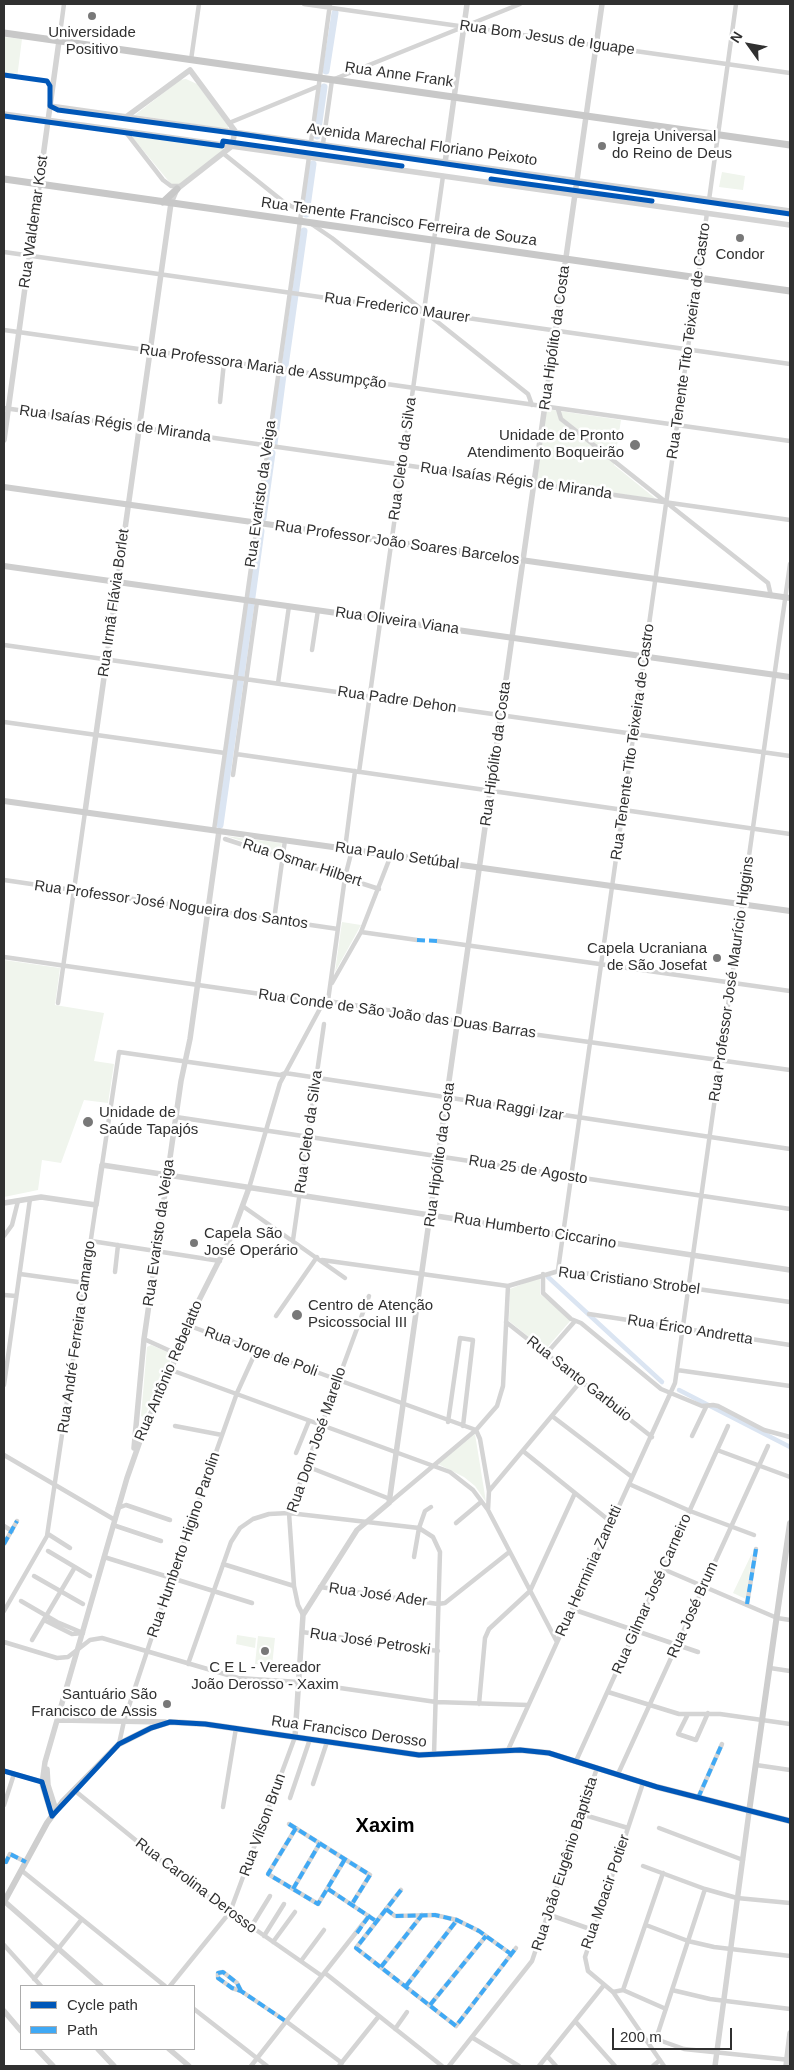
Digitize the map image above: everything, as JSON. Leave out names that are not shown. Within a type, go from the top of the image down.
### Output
[{"type":"main road","name":"Rua Anne Frank","points":[[4,33],[790,145]]},
{"type":"main road","name":"Rua Tenente Francisco Ferreira de Souza","points":[[4,179],[790,291]]},
{"type":"main road","points":[[163,202],[180,187]]},
{"type":"main road","name":"Rua Professor João Soares Barcelos","points":[[4,487],[788,598]]},
{"type":"main road","name":"Rua Oliveira Viana","points":[[4,566],[790,677]]},
{"type":"main road","name":"Rua Paulo Setúbal","points":[[4,801],[790,911]]},
{"type":"main road","points":[[749,1812],[777,1618],[787,1569],[790,1523]]},
{"type":"main road","name":"Rua Francisco Derosso","points":[[4,1902],[54,1813],[74,1790],[119,1744],[152,1728],[170,1722],[236,1728],[434,1756],[508,1750],[548,1753],[644,1783],[749,1812],[790,1821]]},
{"type":"street","name":"Rua Waldemar Kost","points":[[4,440],[6,409],[19,332],[64,4]]},
{"type":"street","points":[[125,131],[163,180],[172,186],[180,187],[232,146],[235,131],[190,70],[199,4]]},
{"type":"street","name":"Rua Bom Jesus de Iguape","points":[[304,4],[341,6],[596,46],[790,73]]},
{"type":"street","points":[[445,163],[467,4]]},
{"type":"street","points":[[323,144],[332,80],[520,4]]},
{"type":"street","name":"Rua Hipólito da Costa","points":[[390,1501],[602,4]]},
{"type":"street","points":[[709,200],[736,4]]},
{"type":"street","points":[[311,142],[330,6]]},
{"type":"street","points":[[126,117],[190,70]]},
{"type":"street","points":[[229,123],[319,86]]},
{"type":"street","name":"Avenida Marechal Floriano Peixoto","points":[[50,106],[790,212]]},
{"type":"street","name":"Avenida Marechal Floriano Peixoto","points":[[4,114],[790,225]]},
{"type":"street","points":[[224,154],[285,203],[301,211]]},
{"type":"street","name":"Rua Evaristo da Veiga","points":[[134,1457],[144,1339],[208,910],[235,678],[309,157]]},
{"type":"street","name":"Rua Cleto da Silva","points":[[325,1002],[330,985],[338,929],[357,772],[370,696],[443,176]]},
{"type":"street","name":"Rua Irmã Flávia Borlet","points":[[58,1003],[171,203],[180,187]]},
{"type":"street","name":"Rua Tenente Tito Teixeira de Castro","points":[[558,1270],[707,213]]},
{"type":"street","points":[[309,223],[332,238],[528,394],[532,405]]},
{"type":"street","points":[[332,238],[330,232],[333,226]]},
{"type":"street","name":"Rua Frederico Maurer","points":[[4,252],[790,364]]},
{"type":"street","name":"Rua Professora Maria de Assumpção","points":[[4,330],[790,441]]},
{"type":"street","points":[[220,402],[224,362]]},
{"type":"street","name":"Rua Isaías Régis de Miranda","points":[[6,409],[790,520]]},
{"type":"street","points":[[558,409],[562,419],[768,583],[770,596]]},
{"type":"street","name":"Rua Professor José Maurício Higgins","points":[[671,1393],[677,1370],[683,1330],[742,904],[788,598],[790,564]]},
{"type":"street","points":[[233,775],[257,602]]},
{"type":"street","points":[[278,684],[289,606]]},
{"type":"street","points":[[312,650],[318,610]]},
{"type":"street","name":"Rua Padre Dehon","points":[[4,645],[790,756]]},
{"type":"street","points":[[4,722],[225,753]]},
{"type":"street","points":[[236,754],[370,775],[790,834]]},
{"type":"street","name":"Rua Osmar Hilbert","points":[[225,838],[379,889]]},
{"type":"street","points":[[274,920],[285,840]]},
{"type":"street","points":[[330,985],[361,932],[391,855]]},
{"type":"street","name":"Rua Professor José Nogueira dos Santos","points":[[4,880],[338,929]]},
{"type":"street","points":[[361,932],[417,940]]},
{"type":"street","points":[[437,941],[790,991]]},
{"type":"street","name":"Rua Conde de São João das Duas Barras","points":[[4,957],[790,1070]]},
{"type":"street","name":"Rua Antônio Rebelatto","points":[[54,1813],[45,1782],[48,1752],[134,1457],[148,1420],[171,1370],[187,1325],[220,1261],[244,1207],[265,1130],[285,1073],[325,1002]]},
{"type":"street","name":"Rua Cleto da Silva","points":[[293,1240],[324,1024]]},
{"type":"street","name":"Rua Raggi Izar","points":[[119,1052],[280,1075],[285,1073],[790,1149]]},
{"type":"street","name":"Rua André Ferreira Camargo","points":[[4,1611],[48,1534],[119,1052]]},
{"type":"street","name":"Rua 25 de Agosto","points":[[176,1117],[790,1209]]},
{"type":"street","name":"Rua Humberto Ciccarino","points":[[102,1165],[790,1270]]},
{"type":"street","points":[[4,1203],[49,1198],[96,1205]]},
{"type":"street","points":[[4,1385],[30,1199]]},
{"type":"street","points":[[4,1236],[12,1225],[18,1201]]},
{"type":"street","points":[[244,1207],[345,1278]]},
{"type":"street","points":[[91,1242],[220,1261]]},
{"type":"street","points":[[115,1272],[118,1245]]},
{"type":"street","points":[[276,1316],[317,1257]]},
{"type":"street","name":"Rua Cristiano Strobel","points":[[322,1260],[508,1286],[558,1270],[790,1302]]},
{"type":"street","points":[[20,1274],[85,1283]]},
{"type":"street","points":[[543,1274],[543,1293],[575,1321],[581,1323],[661,1389],[708,1406],[718,1406],[764,1430],[790,1437]]},
{"type":"street","points":[[303,1614],[363,1523],[476,1430],[492,1414],[500,1397],[508,1286]]},
{"type":"street","points":[[4,1295],[16,1296]]},
{"type":"street","name":"Rua Dom José Marello","points":[[294,1737],[300,1682],[303,1614],[298,1605],[294,1586],[289,1513],[369,1296]]},
{"type":"street","name":"Rua Érico Andretta","points":[[589,1314],[790,1345]]},
{"type":"street","points":[[546,1354],[575,1321]]},
{"type":"street","name":"Rua Santo Garbuio","points":[[506,1322],[652,1437]]},
{"type":"street","name":"Rua Jorge de Poli","points":[[187,1325],[257,1349],[448,1422],[476,1430]]},
{"type":"street","points":[[448,1422],[460,1338],[473,1340],[463,1426]]},
{"type":"street","points":[[144,1339],[177,1354]]},
{"type":"street","name":"Rua Humberto Higino Parolin","points":[[119,1744],[124,1721],[147,1652],[222,1435],[237,1393],[257,1349]]},
{"type":"street","points":[[171,1370],[450,1472],[474,1490],[488,1510],[508,1553],[557,1642]]},
{"type":"street","points":[[677,1370],[790,1386]]},
{"type":"street","points":[[489,1491],[581,1381]]},
{"type":"street","name":"Rua Herminia Zanetti","points":[[508,1750],[671,1393]]},
{"type":"street","points":[[692,1436],[708,1406]]},
{"type":"street","points":[[552,1416],[632,1477]]},
{"type":"street","points":[[137,1418],[148,1420]]},
{"type":"street","points":[[296,1453],[309,1421]]},
{"type":"street","points":[[176,1426],[222,1435]]},
{"type":"street","name":"Rua Gilmar José Carneiro","points":[[576,1761],[728,1426]]},
{"type":"street","points":[[476,1430],[480,1439],[489,1491],[488,1510]]},
{"type":"street","name":"Rua José Brum","points":[[618,1774],[768,1446]]},
{"type":"street","points":[[717,1450],[790,1478]]},
{"type":"street","points":[[523,1451],[611,1522]]},
{"type":"street","points":[[4,1455],[114,1522],[161,1541]]},
{"type":"street","points":[[306,1466],[390,1501]]},
{"type":"street","points":[[629,1484],[690,1511],[732,1525],[754,1535]]},
{"type":"street","points":[[479,1704],[485,1638],[489,1629],[530,1591],[575,1492]]},
{"type":"street","points":[[456,1523],[481,1502]]},
{"type":"street","points":[[118,1508],[126,1505],[170,1520]]},
{"type":"street","points":[[414,1557],[419,1528],[425,1511],[431,1507]]},
{"type":"street","points":[[188,1664],[231,1542],[240,1528],[253,1518],[269,1514],[289,1513],[419,1528],[433,1537],[440,1552],[434,1756]]},
{"type":"street","points":[[4,1544],[18,1521]]},
{"type":"street","points":[[4,1526],[12,1531]]},
{"type":"street","points":[[48,1534],[70,1548]]},
{"type":"street","points":[[747,1604],[756,1549]]},
{"type":"street","points":[[48,1551],[90,1576]]},
{"type":"street","name":"Rua José Ader","points":[[320,1587],[438,1604],[451,1600],[508,1553]]},
{"type":"street","points":[[104,1557],[252,1603]]},
{"type":"street","points":[[223,1564],[294,1586]]},
{"type":"street","points":[[32,1640],[75,1567]]},
{"type":"street","points":[[664,1569],[777,1618],[790,1620]]},
{"type":"street","points":[[34,1576],[82,1604]]},
{"type":"street","points":[[21,1601],[56,1624],[82,1633]]},
{"type":"street","points":[[572,1609],[698,1652]]},
{"type":"street","name":"Rua José Petroski","points":[[302,1632],[438,1651]]},
{"type":"street","points":[[4,1642],[57,1658],[68,1656],[90,1640],[102,1638],[238,1678],[300,1682],[436,1702],[528,1706]]},
{"type":"street","points":[[770,1668],[790,1671]]},
{"type":"street","points":[[608,1692],[649,1706],[688,1714],[708,1713],[790,1724]]},
{"type":"street","points":[[688,1714],[678,1734],[696,1740],[708,1713]]},
{"type":"street","points":[[58,1720],[170,1722]]},
{"type":"street","points":[[223,1807],[236,1728]]},
{"type":"street","name":"Rua Vilson Brun","points":[[171,1985],[230,1912],[294,1737]]},
{"type":"street","points":[[290,1798],[310,1739]]},
{"type":"street","points":[[313,1784],[327,1742]]},
{"type":"street","points":[[698,1798],[722,1744]]},
{"type":"street","points":[[756,1765],[790,1770]]},
{"type":"street","name":"Rua João Eugênio Baptista","points":[[449,2066],[532,1961],[596,1768]]},
{"type":"street","points":[[4,1771],[45,1782]]},
{"type":"street","points":[[4,1805],[14,1774]]},
{"type":"street","name":"Rua Moacir Potier","points":[[614,1992],[604,1985],[585,1965],[584,1957],[644,1783]]},
{"type":"street","name":"Rua Carolina Derosso","points":[[74,1790],[186,1881],[301,1961],[324,1974],[442,2066]]},
{"type":"street","points":[[715,2066],[749,1812]]},
{"type":"street","points":[[581,1814],[628,1828]]},
{"type":"street","points":[[289,1824],[370,1875],[352,1904]]},
{"type":"street","points":[[296,1828],[268,1874],[318,1904],[345,1859]]},
{"type":"street","points":[[659,1828],[742,1860]]},
{"type":"street","points":[[293,1889],[320,1843]]},
{"type":"street","points":[[4,1851],[26,1862]]},
{"type":"street","points":[[4,1861],[6,1862],[10,1854]]},
{"type":"street","points":[[643,1866],[705,1889],[737,1898],[790,1903]]},
{"type":"street","points":[[21,1870],[164,1985]]},
{"type":"street","points":[[623,1990],[663,1873]]},
{"type":"street","points":[[328,1889],[376,1921]]},
{"type":"street","points":[[705,1889],[656,2039],[684,2049],[787,2062],[790,2034]]},
{"type":"street","points":[[356,1948],[401,1890]]},
{"type":"street","points":[[251,1927],[270,1896]]},
{"type":"street","points":[[4,1902],[100,1985]]},
{"type":"street","points":[[264,1936],[284,1904]]},
{"type":"street","points":[[386,1910],[394,1916],[444,1916],[457,1920],[479,1931],[511,1954]]},
{"type":"street","points":[[273,1942],[296,1912]]},
{"type":"street","points":[[547,1914],[593,1930]]},
{"type":"street","points":[[411,1915],[416,1922]]},
{"type":"street","points":[[381,1967],[422,1915]]},
{"type":"street","points":[[251,2066],[369,1916]]},
{"type":"street","points":[[34,1979],[82,1919]]},
{"type":"street","points":[[406,1986],[457,1920]]},
{"type":"street","points":[[646,1925],[688,1941],[730,1949],[790,1956]]},
{"type":"street","points":[[301,1961],[324,1930]]},
{"type":"street","points":[[359,1931],[367,1933]]},
{"type":"street","points":[[479,1931],[481,1943]]},
{"type":"street","points":[[430,2006],[486,1936]]},
{"type":"street","points":[[349,1943],[456,2026],[516,1948]]},
{"type":"street","points":[[4,1945],[40,1985]]},
{"type":"street","points":[[241,1991],[235,1982],[223,1972],[218,1973],[218,1978],[287,2022],[340,2065],[379,2016]]},
{"type":"street","points":[[539,2066],[604,1985]]},
{"type":"street","points":[[664,2066],[614,1992],[623,1990],[666,2009]]},
{"type":"street","points":[[672,1990],[710,1999],[724,1999],[790,2009]]},
{"type":"street","points":[[195,2010],[267,2066]]},
{"type":"street","points":[[4,2011],[20,2030]]},
{"type":"street","points":[[395,2028],[407,2012]]},
{"type":"street","points":[[575,2021],[615,2066]]},
{"type":"street","points":[[473,2038],[519,2066]]},
{"type":"street","points":[[41,2050],[53,2066]]},
{"type":"street","points":[[99,2050],[114,2066]]},
{"type":"street","points":[[170,2050],[188,2066]]},
{"type":"street","points":[[547,2056],[556,2066]]},
{"type":"street","points":[[653,2066],[660,2060]]},
{"type":"shaded area","points":[[4,37],[22,39],[17,78],[4,77]]},
{"type":"shaded area","points":[[186,79],[197,84],[228,126],[228,129],[135,115],[180,80]]},
{"type":"shaded area","points":[[133,134],[225,149],[180,184],[171,184],[133,138]]},
{"type":"shaded area","points":[[722,172],[745,176],[743,190],[719,187]]},
{"type":"shaded area","points":[[546,409],[621,420],[614,465],[656,499],[536,482]]},
{"type":"shaded area","points":[[226,836],[282,843],[280,853]]},
{"type":"shaded area","points":[[342,922],[361,925],[335,972]]},
{"type":"shaded area","points":[[4,960],[60,968],[55,1005],[104,1013],[94,1061],[114,1064],[108,1103],[84,1100],[61,1163],[42,1160],[38,1190],[4,1197]]},
{"type":"shaded area","points":[[540,1277],[540,1294],[571,1320],[545,1350],[509,1321],[510,1289]]},
{"type":"shaded area","points":[[151,1345],[170,1353],[172,1357],[144,1418],[141,1416],[147,1347]]},
{"type":"shaded area","points":[[475,1434],[486,1502],[475,1486],[464,1477],[438,1464]]},
{"type":"shaded area","points":[[752,1553],[746,1599],[733,1593]]},
{"type":"shaded area","points":[[237,1635],[256,1638],[255,1648],[236,1644]]},
{"type":"shaded area","name":"C E L - Vereador João Derosso - Xaxim","points":[[258,1636],[275,1638],[272,1666],[255,1664]]},
{"type":"waterway","points":[[326,71],[335,13]]},
{"type":"waterway","points":[[317,136],[324,87]]},
{"type":"waterway","points":[[306,214],[313,164]]},
{"type":"waterway","points":[[285,366],[304,231]]},
{"type":"waterway","points":[[274,444],[283,375]]},
{"type":"waterway","points":[[263,518],[272,453]]},
{"type":"waterway","points":[[252,597],[261,531]]},
{"type":"waterway","points":[[220,825],[251,604]]},
{"type":"waterway","points":[[548,1277],[662,1382]]},
{"type":"waterway","points":[[679,1390],[790,1447]]},
{"type":"marked path","points":[[417,940],[437,941]]},
{"type":"marked path","points":[[4,1544],[17,1521]]},
{"type":"marked path","points":[[747,1604],[756,1549]]},
{"type":"marked path","points":[[698,1798],[722,1744]]},
{"type":"marked path","points":[[289,1824],[370,1875],[352,1904]]},
{"type":"marked path","points":[[296,1828],[268,1874],[318,1904],[345,1859]]},
{"type":"marked path","points":[[293,1889],[320,1843]]},
{"type":"marked path","points":[[4,1861],[6,1862],[10,1854],[26,1862]]},
{"type":"marked path","points":[[328,1889],[376,1921]]},
{"type":"marked path","points":[[401,1890],[356,1948],[456,2026],[516,1948]]},
{"type":"marked path","points":[[386,1909],[395,1916],[435,1915],[457,1920],[479,1931],[511,1954]]},
{"type":"marked path","points":[[381,1967],[422,1915]]},
{"type":"marked path","points":[[357,1933],[369,1916]]},
{"type":"marked path","points":[[406,1986],[457,1920]]},
{"type":"marked path","points":[[430,2005],[486,1936]]},
{"type":"marked path","points":[[241,1991],[237,1983],[223,1972],[218,1973],[218,1978],[232,1988],[241,1991],[287,2022]]},
{"type":"cycle path","points":[[4,75],[47,81],[50,86],[50,106],[58,110],[240,134],[790,214]]},
{"type":"cycle path","points":[[4,116],[222,146],[223,141],[402,166]]},
{"type":"cycle path","points":[[491,179],[652,201]]},
{"type":"cycle path","points":[[52,1816],[119,1744],[151,1728],[170,1722],[205,1724],[419,1755],[520,1750],[549,1753],[657,1787],[790,1821]]},
{"type":"cycle path","points":[[4,1771],[42,1782],[52,1816]]},
{"type":"place","name":"Universidade Positivo","points":[[92,16]]},
{"type":"place","name":"Igreja Universal do Reino de Deus","points":[[602,146]]},
{"type":"place","name":"Condor","points":[[740,238]]},
{"type":"place","name":"Unidade de Pronto Atendimento Boqueirão","points":[[635,445]]},
{"type":"place","name":"Capela Ucraniana de São Josefat","points":[[717,958]]},
{"type":"place","name":"Unidade de Saúde Tapajós","points":[[88,1122]]},
{"type":"place","name":"Capela São José Operário","points":[[194,1243]]},
{"type":"place","name":"Centro de Atenção Psicossocial III","points":[[297,1315]]},
{"type":"place","name":"C E L - Vereador João Derosso - Xaxim","points":[[265,1651]]},
{"type":"place","name":"Santuário São Francisco de Assis","points":[[167,1704]]},
{"type":"district","name":"Xaxim","points":[[385,1826]]}]
